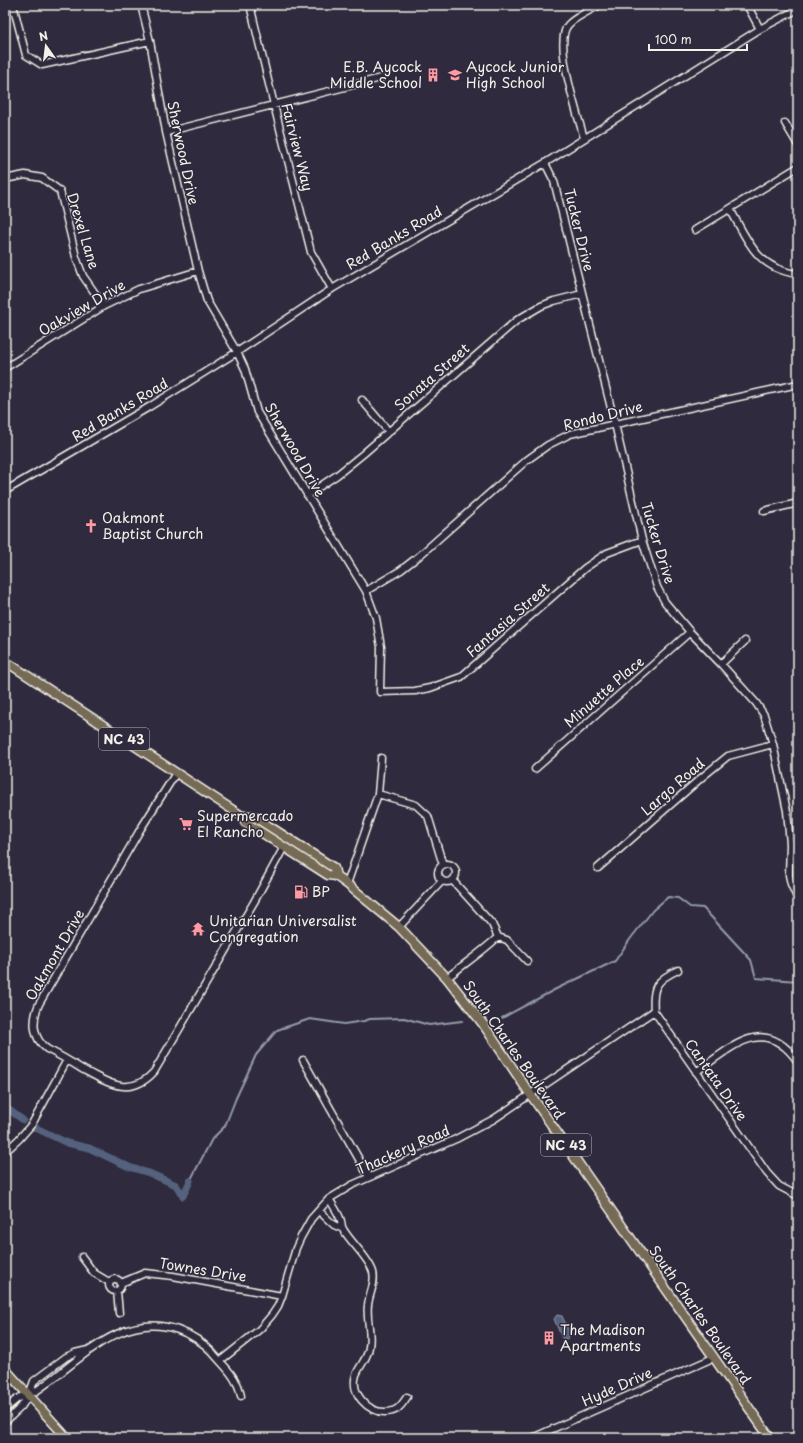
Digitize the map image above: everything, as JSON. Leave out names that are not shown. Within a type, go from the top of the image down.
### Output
[{"type":"main road","name":"South Charles Boulevard","points":[[5,661],[242,816],[245,822],[328,875],[336,876],[399,927],[447,978],[483,1024],[713,1358],[770,1438]]},
{"type":"main road","name":"South Charles Boulevard","points":[[242,816],[253,816],[278,831],[334,868],[336,876]]},
{"type":"main road","points":[[249,824],[255,823],[274,833],[278,831]]},
{"type":"main road","points":[[284,847],[288,845],[294,847],[322,866],[326,868],[330,866]]},
{"type":"main road","points":[[5,1369],[67,1438]]},
{"type":"street","points":[[13,5],[26,55],[42,65],[150,41]]},
{"type":"street","name":"Sherwood Drive","points":[[141,5],[150,41],[166,132],[198,271],[207,301],[237,352],[245,369],[257,412],[366,590],[376,618],[382,647],[380,692]]},
{"type":"street","name":"Fairview Way","points":[[250,5],[311,252],[332,289]]},
{"type":"street","points":[[584,138],[565,63],[563,38],[565,30],[569,24],[600,5]]},
{"type":"street","points":[[747,5],[760,29]]},
{"type":"street","name":"Red Banks Road","points":[[5,491],[149,407],[237,352],[332,289],[545,163],[760,29],[798,9]]},
{"type":"street","points":[[166,132],[381,78]]},
{"type":"street","points":[[785,123],[798,145]]},
{"type":"street","name":"Tucker Drive","points":[[545,163],[554,181],[615,424],[642,540],[657,587],[665,602],[690,632],[722,664],[756,703],[764,715],[773,744],[787,811],[790,844],[790,884],[798,900]]},
{"type":"street","points":[[695,230],[798,167]]},
{"type":"street","name":"Drexel Lane","points":[[5,179],[25,175],[42,178],[60,191],[76,257],[83,276],[104,306]]},
{"type":"street","points":[[730,209],[756,254],[766,263],[784,273],[798,274]]},
{"type":"street","name":"Oakview Drive","points":[[5,368],[104,306],[139,288],[198,271]]},
{"type":"street","name":"Sonata Street","points":[[307,495],[337,475],[517,320],[541,306],[582,294]]},
{"type":"street","name":"Rondo Drive","points":[[366,590],[401,570],[419,556],[527,460],[548,445],[570,434],[798,384]]},
{"type":"street","points":[[362,400],[388,432]]},
{"type":"street","points":[[764,511],[798,503]]},
{"type":"street","name":"Fantasia Street","points":[[380,692],[415,691],[430,688],[461,677],[585,568],[608,553],[642,540]]},
{"type":"street","name":"Minuette Place","points":[[535,769],[690,632]]},
{"type":"street","points":[[722,664],[745,641]]},
{"type":"street","name":"Largo Road","points":[[598,868],[728,756],[773,744]]},
{"type":"street","points":[[347,884],[378,794],[381,758]]},
{"type":"street","name":"Oakmont Drive","points":[[176,773],[140,830],[39,1004],[35,1015],[36,1034],[41,1045],[108,1083],[124,1087],[136,1086],[147,1080],[154,1072],[254,902],[284,847]]},
{"type":"street","points":[[378,794],[416,805],[428,816],[443,865]]},
{"type":"street","points":[[790,844],[798,844]]},
{"type":"street","points":[[443,865],[452,865],[456,870],[456,876],[453,881],[447,883],[438,875],[438,872],[443,865]]},
{"type":"street","points":[[399,927],[442,880]]},
{"type":"street","points":[[453,881],[492,924],[498,937],[507,940],[527,962]]},
{"type":"street","points":[[447,978],[467,961],[482,952],[498,937]]},
{"type":"street","points":[[654,1011],[654,991],[659,982],[665,975],[678,970]]},
{"type":"street","name":"Cantata Drive","points":[[654,1011],[767,1173],[779,1186],[798,1196]]},
{"type":"street","name":"Thackery Road","points":[[220,1361],[260,1329],[272,1315],[282,1296],[298,1242],[306,1227],[329,1199],[352,1185],[472,1132],[494,1119],[654,1011]]},
{"type":"street","points":[[696,1072],[744,1040],[755,1037],[767,1037],[786,1046],[798,1062]]},
{"type":"street","points":[[5,1152],[19,1140],[32,1124],[67,1060]]},
{"type":"street","points":[[303,1060],[370,1178]]},
{"type":"street","points":[[329,1199],[340,1219],[343,1229],[370,1265],[373,1273],[367,1314],[370,1348],[356,1376],[355,1383],[357,1392],[366,1405],[373,1410],[381,1412],[391,1412],[398,1409],[407,1397]]},
{"type":"street","points":[[319,1211],[334,1225],[343,1229]]},
{"type":"street","points":[[82,1257],[94,1273],[109,1282]]},
{"type":"street","name":"Townes Drive","points":[[121,1283],[145,1274],[173,1276],[282,1296]]},
{"type":"street","points":[[109,1282],[113,1279],[118,1280],[121,1283],[117,1292],[119,1313]]},
{"type":"street","points":[[109,1282],[108,1287],[112,1291],[117,1292]]},
{"type":"street","points":[[5,1409],[17,1399],[29,1395],[39,1389],[78,1360],[88,1350],[115,1334],[133,1328],[160,1325],[174,1328],[199,1339],[209,1348],[237,1382],[241,1396]]},
{"type":"street","points":[[5,1422],[21,1407],[29,1395],[34,1381],[52,1366],[74,1353],[88,1350]]},
{"type":"street","name":"Hyde Drive","points":[[532,1438],[713,1358]]},
{"type":"water","points":[[557,1315],[562,1316],[570,1334],[568,1339],[562,1338],[554,1319]]},
{"type":"waterway","points":[[502,1018],[556,989],[615,961],[653,910],[668,897],[678,898],[690,907],[703,908],[751,960],[756,978],[798,981]]},
{"type":"waterway","points":[[190,1181],[212,1139],[225,1126],[256,1055],[277,1030],[310,1019],[344,1024],[370,1019],[404,1018],[429,1025],[462,1021]]},
{"type":"waterway","points":[[5,1107],[23,1120]]},
{"type":"waterway","points":[[34,1127],[67,1143],[89,1148],[129,1167],[149,1173],[176,1185],[183,1196],[190,1181]]},
{"type":"place","name":"E.B. Aycock Middle School","points":[[433,75]]},
{"type":"place","name":"Aycock Junior High School","points":[[455,75]]},
{"type":"place","name":"Oakmont Baptist Church","points":[[91,526]]},
{"type":"place","name":"Supermercado El Rancho","points":[[186,824]]},
{"type":"place","name":"BP","points":[[301,892]]},
{"type":"place","name":"Unitarian Universalist Congregation","points":[[198,929]]},
{"type":"place","name":"The Madison Apartments","points":[[549,1338]]}]
